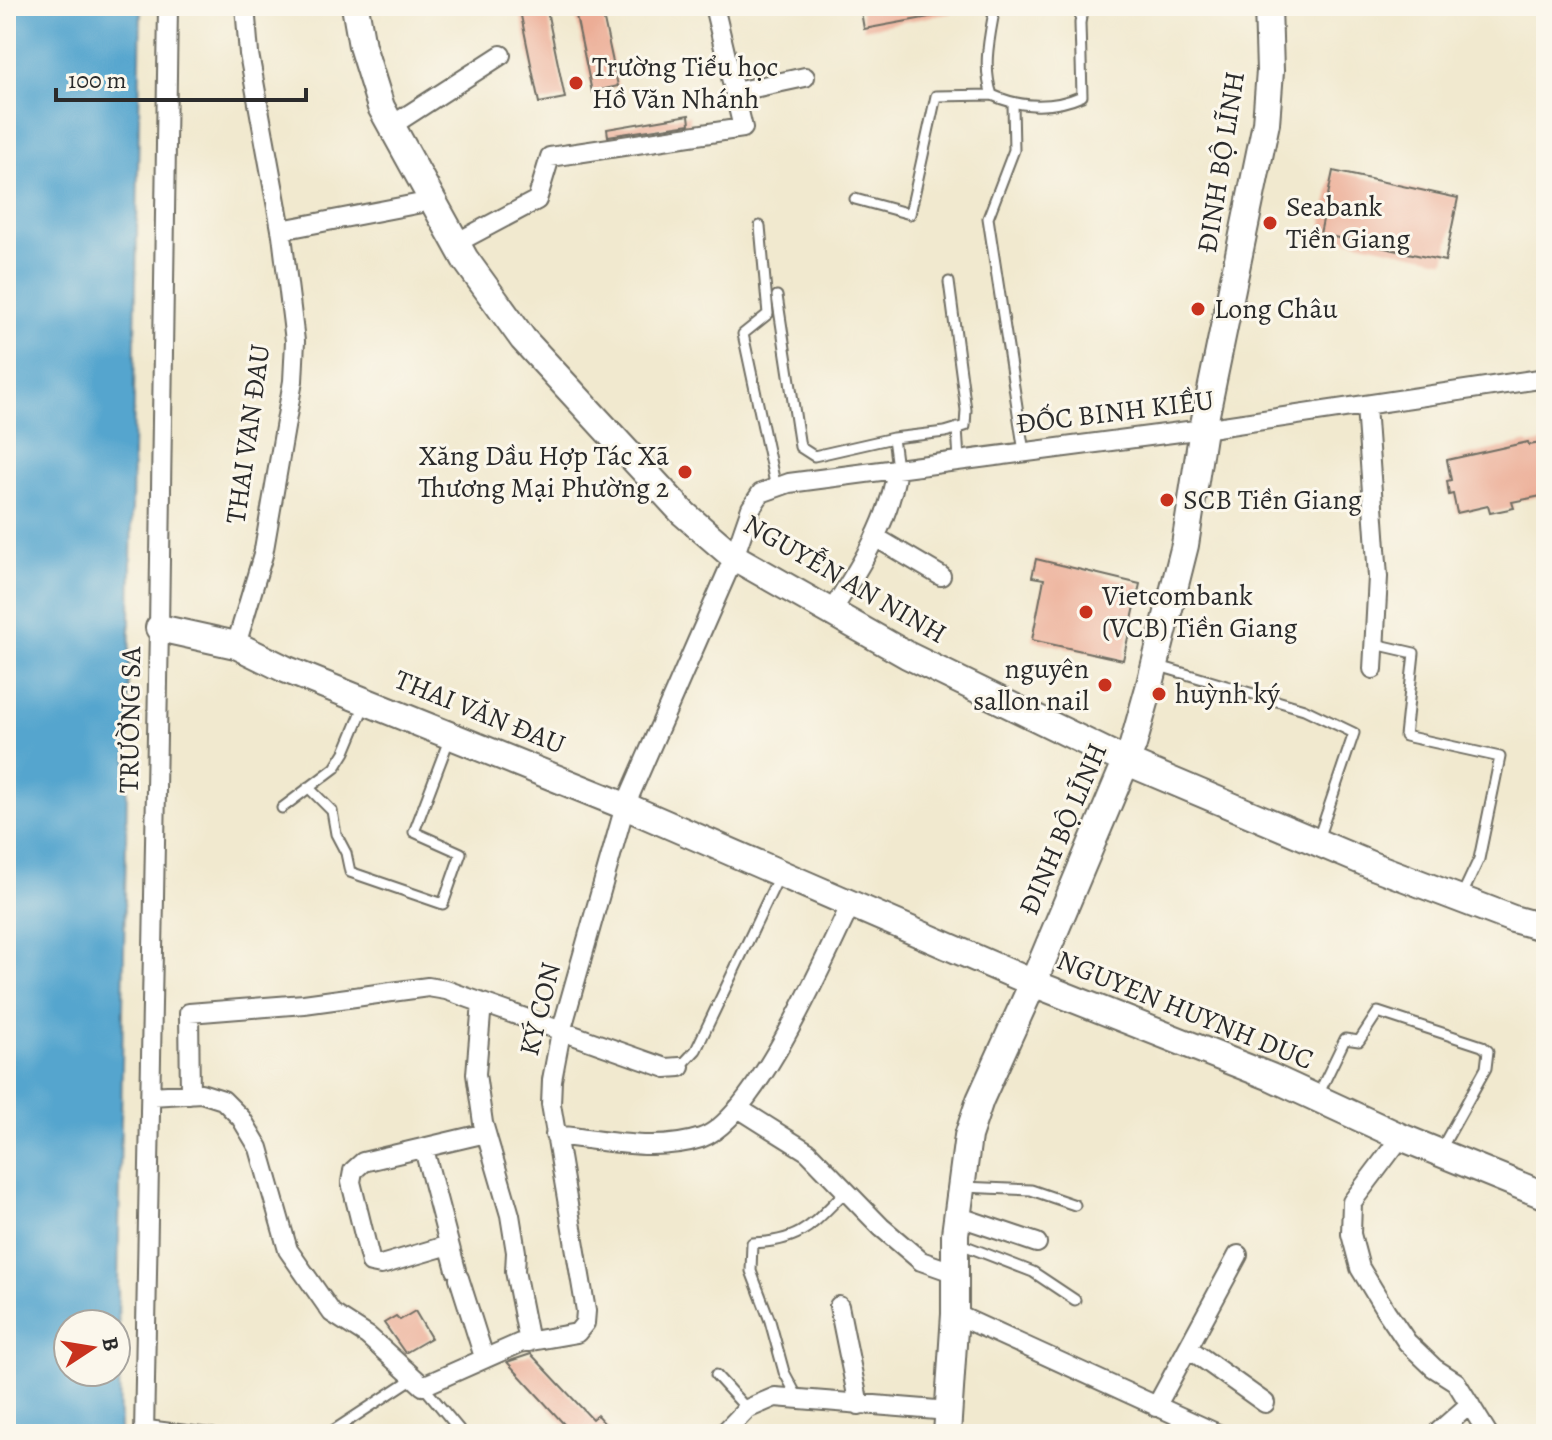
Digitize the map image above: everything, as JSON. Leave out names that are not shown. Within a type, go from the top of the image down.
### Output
[{"type":"street","name":"TRƯỜNG SA","points":[[144,1430],[168,6]]},
{"type":"street","name":"THAI VAN ĐAU","points":[[236,645],[263,555],[293,381],[295,341],[281,230],[249,54],[245,6]]},
{"type":"street","name":"NGUYỄN AN NINH","points":[[355,6],[362,46],[381,107],[456,243],[523,339],[683,513],[734,557],[907,655],[1125,761],[1460,899],[1546,928]]},
{"type":"street","points":[[456,243],[537,200],[550,157],[743,128],[714,6]]},
{"type":"street","name":"ĐINH BỘ LĨNH","points":[[948,1422],[955,1314],[955,1242],[968,1136],[980,1100],[1033,983],[1125,761],[1155,665],[1185,545],[1203,429],[1266,123],[1270,71],[1268,6]]},
{"type":"street","points":[[391,126],[501,55]]},
{"type":"street","points":[[735,92],[805,77]]},
{"type":"street","points":[[281,230],[432,201]]},
{"type":"street","name":"ĐỐC BINH KIỀU","points":[[776,488],[789,483],[1203,429],[1546,378]]},
{"type":"street","points":[[1366,406],[1378,577],[1373,669]]},
{"type":"street","points":[[831,612],[875,537],[893,497],[897,468]]},
{"type":"street","points":[[734,557],[751,508],[761,493],[776,488]]},
{"type":"street","points":[[875,537],[941,576]]},
{"type":"street","name":"KÝ CON","points":[[419,1381],[529,1342],[577,1333],[585,1323],[586,1311],[551,1104],[561,1032],[625,806],[734,557]]},
{"type":"street","name":"THAI VĂN ĐAU","points":[[159,628],[236,645],[285,669],[625,806]]},
{"type":"street","name":"NGUYEN HUYNH DUC","points":[[625,806],[1033,983],[1271,1077],[1401,1137],[1546,1196]]},
{"type":"street","points":[[555,1135],[651,1146],[699,1139],[713,1133],[738,1108],[800,1013],[851,904]]},
{"type":"street","points":[[190,1094],[189,1013],[304,1004],[428,987],[446,990],[666,1068],[680,1067]]},
{"type":"street","points":[[482,1003],[476,1074],[486,1133],[510,1215],[516,1252],[515,1271],[529,1342]]},
{"type":"street","points":[[151,1096],[201,1093],[223,1100],[241,1118],[259,1148],[288,1250],[332,1313],[368,1336],[419,1381]]},
{"type":"street","points":[[738,1108],[808,1152],[881,1227],[921,1261],[955,1273]]},
{"type":"street","points":[[449,1245],[376,1266],[371,1263],[351,1182],[353,1171],[363,1162],[486,1133]]},
{"type":"street","points":[[1401,1137],[1352,1202],[1351,1234],[1360,1268],[1407,1342],[1434,1368],[1456,1382],[1488,1434]]},
{"type":"street","points":[[424,1149],[457,1274],[484,1357]]},
{"type":"street","points":[[957,1216],[1037,1243]]},
{"type":"street","points":[[1156,1407],[1238,1255]]},
{"type":"street","points":[[839,1306],[859,1405]]},
{"type":"street","points":[[955,1314],[1218,1434]]},
{"type":"street","points":[[1188,1348],[1265,1403]]},
{"type":"street","points":[[723,1434],[747,1409],[775,1397],[859,1405],[948,1422]]},
{"type":"street","points":[[1436,1434],[1470,1404]]},
{"type":"lane","points":[[992,95],[987,80],[988,37],[995,6]]},
{"type":"lane","points":[[855,199],[910,214],[936,96],[992,95],[1013,104],[1043,105],[1068,102],[1082,96],[1080,23],[1083,6]]},
{"type":"lane","points":[[1013,104],[1014,150],[988,218],[1024,452]]},
{"type":"lane","points":[[760,226],[768,314],[743,334],[776,488]]},
{"type":"lane","points":[[777,296],[800,447],[814,456],[965,426],[966,410],[949,282]]},
{"type":"lane","points":[[957,428],[959,460]]},
{"type":"lane","points":[[893,438],[897,468]]},
{"type":"lane","points":[[1375,644],[1414,653],[1405,736],[1500,757],[1479,859],[1460,899]]},
{"type":"lane","points":[[1155,665],[1304,709],[1354,733],[1317,842]]},
{"type":"lane","points":[[282,808],[335,768],[345,752],[366,700]]},
{"type":"lane","points":[[308,787],[332,811],[336,834],[346,853],[350,872],[443,904],[461,853],[414,832],[452,734]]},
{"type":"lane","points":[[680,1067],[696,1050],[780,873]]},
{"type":"lane","points":[[1317,1098],[1345,1039],[1359,1041],[1378,1012],[1482,1046],[1488,1051],[1486,1068],[1439,1152]]},
{"type":"lane","points":[[960,1187],[1031,1190],[1075,1205]]},
{"type":"lane","points":[[798,1398],[784,1372],[770,1321],[751,1271],[752,1243],[779,1242],[803,1233],[847,1190]]},
{"type":"lane","points":[[955,1242],[1033,1272],[1075,1300]]},
{"type":"lane","points":[[716,1375],[747,1409]]},
{"type":"lane","points":[[328,1434],[419,1381],[463,1434]]},
{"type":"lane","points":[[144,1430],[214,1434]]},
{"type":"water","points":[[6,6],[141,6],[118,1308],[52,1308],[52,1388],[119,1388],[120,1434],[6,1434]]},
{"type":"building","points":[[519,6],[546,6],[565,98],[539,103]]},
{"type":"building","points":[[574,6],[601,6],[618,86],[592,92]]},
{"type":"building","points":[[860,6],[950,6],[951,13],[864,29]]},
{"type":"building","points":[[689,115],[690,124],[608,136],[607,129]]},
{"type":"building","points":[[1333,171],[1458,198],[1445,261],[1320,234]]},
{"type":"building","points":[[1528,442],[1529,445],[1546,442],[1546,495],[1512,502],[1514,508],[1490,513],[1488,506],[1457,513],[1453,494],[1449,495],[1447,481],[1451,480],[1447,460]]},
{"type":"building","name":"Vietcombank (VCB) Tiền Giang","points":[[1036,559],[1140,584],[1123,660],[1032,640],[1044,579],[1032,577]]},
{"type":"building","points":[[415,1311],[431,1338],[405,1353],[384,1323],[396,1316],[400,1320]]},
{"type":"building","points":[[531,1354],[592,1419],[597,1415],[614,1434],[573,1434],[507,1362]]},
{"type":"place","name":"Trường Tiểu học Hồ Văn Nhánh","points":[[576,83]]},
{"type":"place","name":"Seabank Tiền Giang","points":[[1270,223]]},
{"type":"place","name":"Long Châu","points":[[1198,309]]},
{"type":"place","name":"Xăng Dầu Hợp Tác Xã Thương Mại Phường 2","points":[[685,472]]},
{"type":"place","name":"SCB Tiền Giang","points":[[1167,500]]},
{"type":"place","name":"Vietcombank (VCB) Tiền Giang","points":[[1086,612]]},
{"type":"place","name":"nguyên sallon nail","points":[[1105,685]]},
{"type":"place","name":"huỳnh ký","points":[[1159,694]]}]
